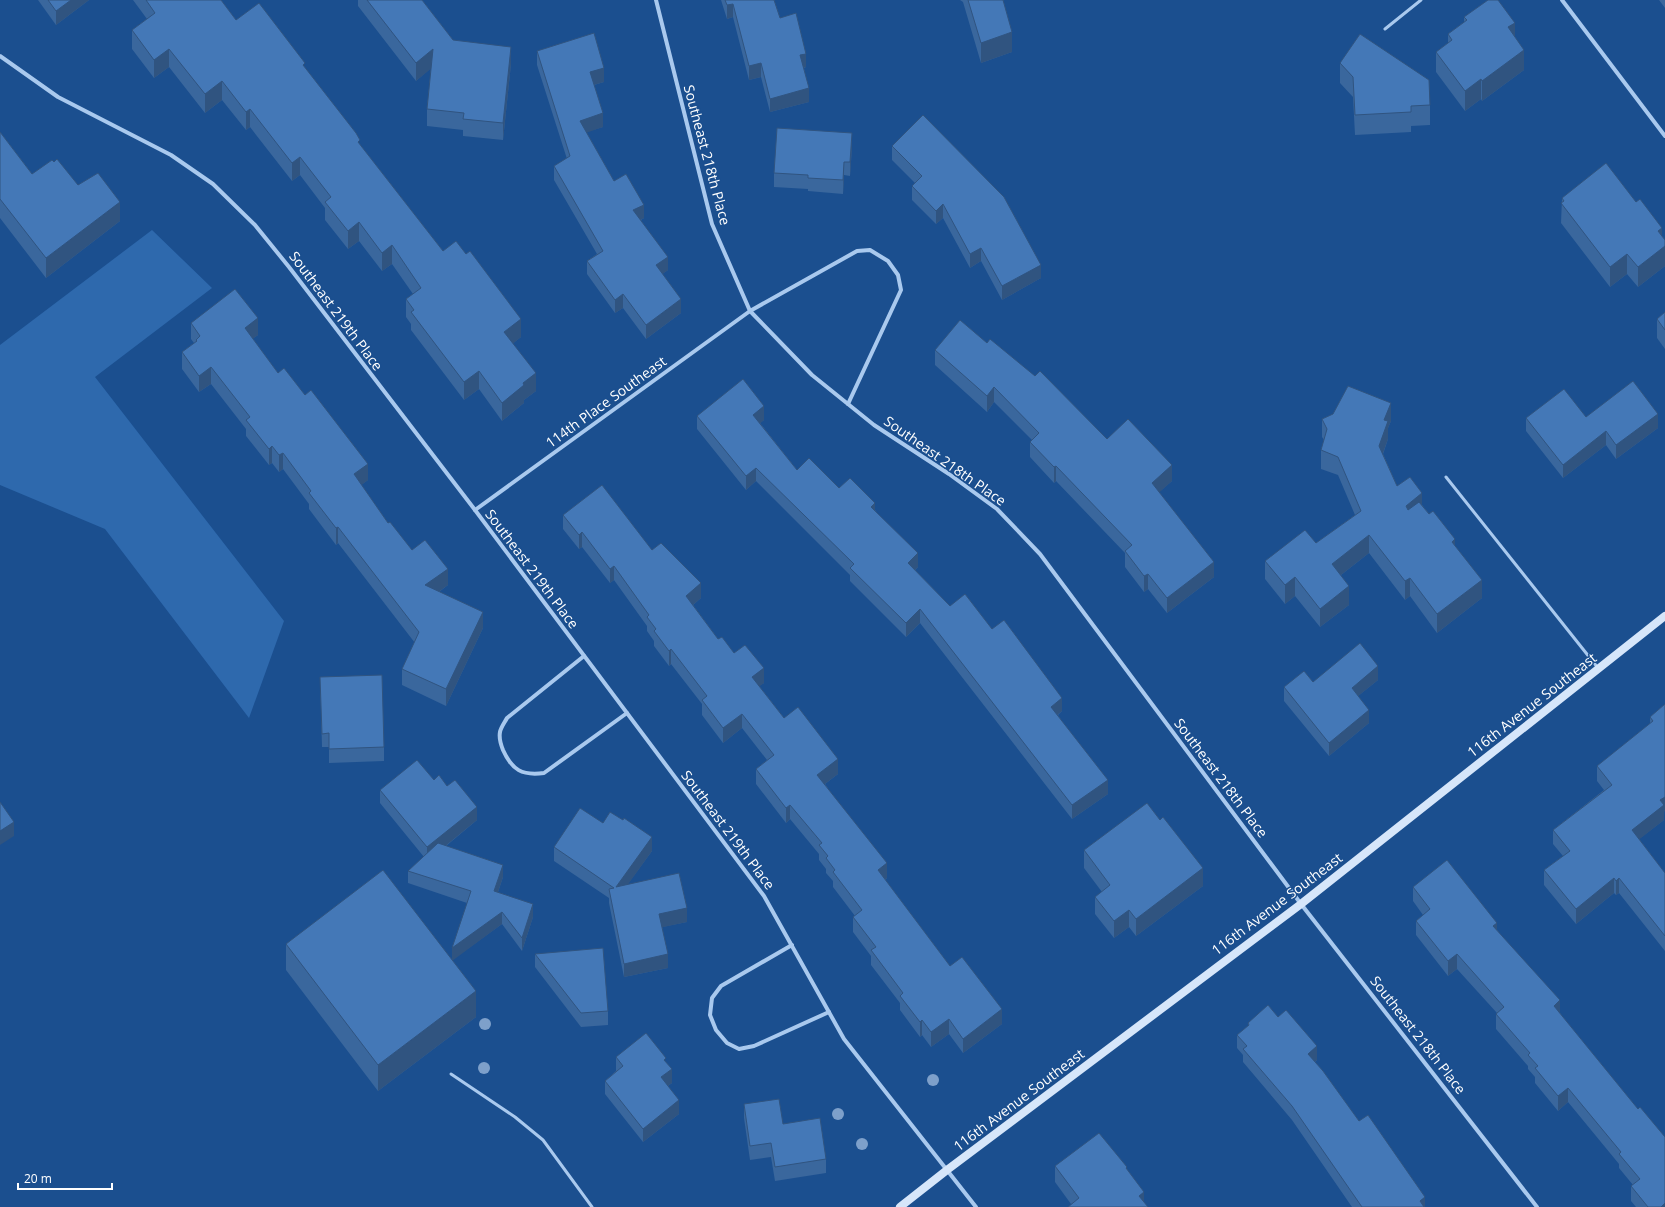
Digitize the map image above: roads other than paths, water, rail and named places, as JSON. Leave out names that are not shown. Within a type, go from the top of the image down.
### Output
[{"type":"main road","name":"116th Avenue Southeast","points":[[900,1207],[1301,904],[1665,616]]},
{"type":"street","name":"Southeast 218th Place","points":[[656,0],[712,224],[750,311],[812,375],[874,425],[950,474],[997,508],[1040,554],[1301,904],[1537,1207]]},
{"type":"street","points":[[1562,0],[1665,136]]},
{"type":"street","name":"Southeast 219th Place","points":[[0,56],[58,97],[171,155],[218,189],[255,225],[289,267],[475,510],[764,896],[844,1039],[976,1207]]},
{"type":"street","points":[[750,311],[858,251],[870,250],[888,261],[898,275],[901,290],[848,404]]},
{"type":"street","name":"114th Place Southeast","points":[[475,510],[750,311]]},
{"type":"street","points":[[584,656],[507,718],[500,732],[501,746],[508,763],[518,770],[532,775],[544,773],[627,713]]},
{"type":"street","points":[[792,945],[720,986],[712,998],[710,1015],[716,1030],[727,1044],[739,1049],[754,1046],[829,1012]]},
{"type":"lane","points":[[1385,29],[1421,0]]},
{"type":"lane","points":[[1446,477],[1598,669]]},
{"type":"lane","points":[[451,1074],[515,1117],[543,1140],[592,1207]]}]
